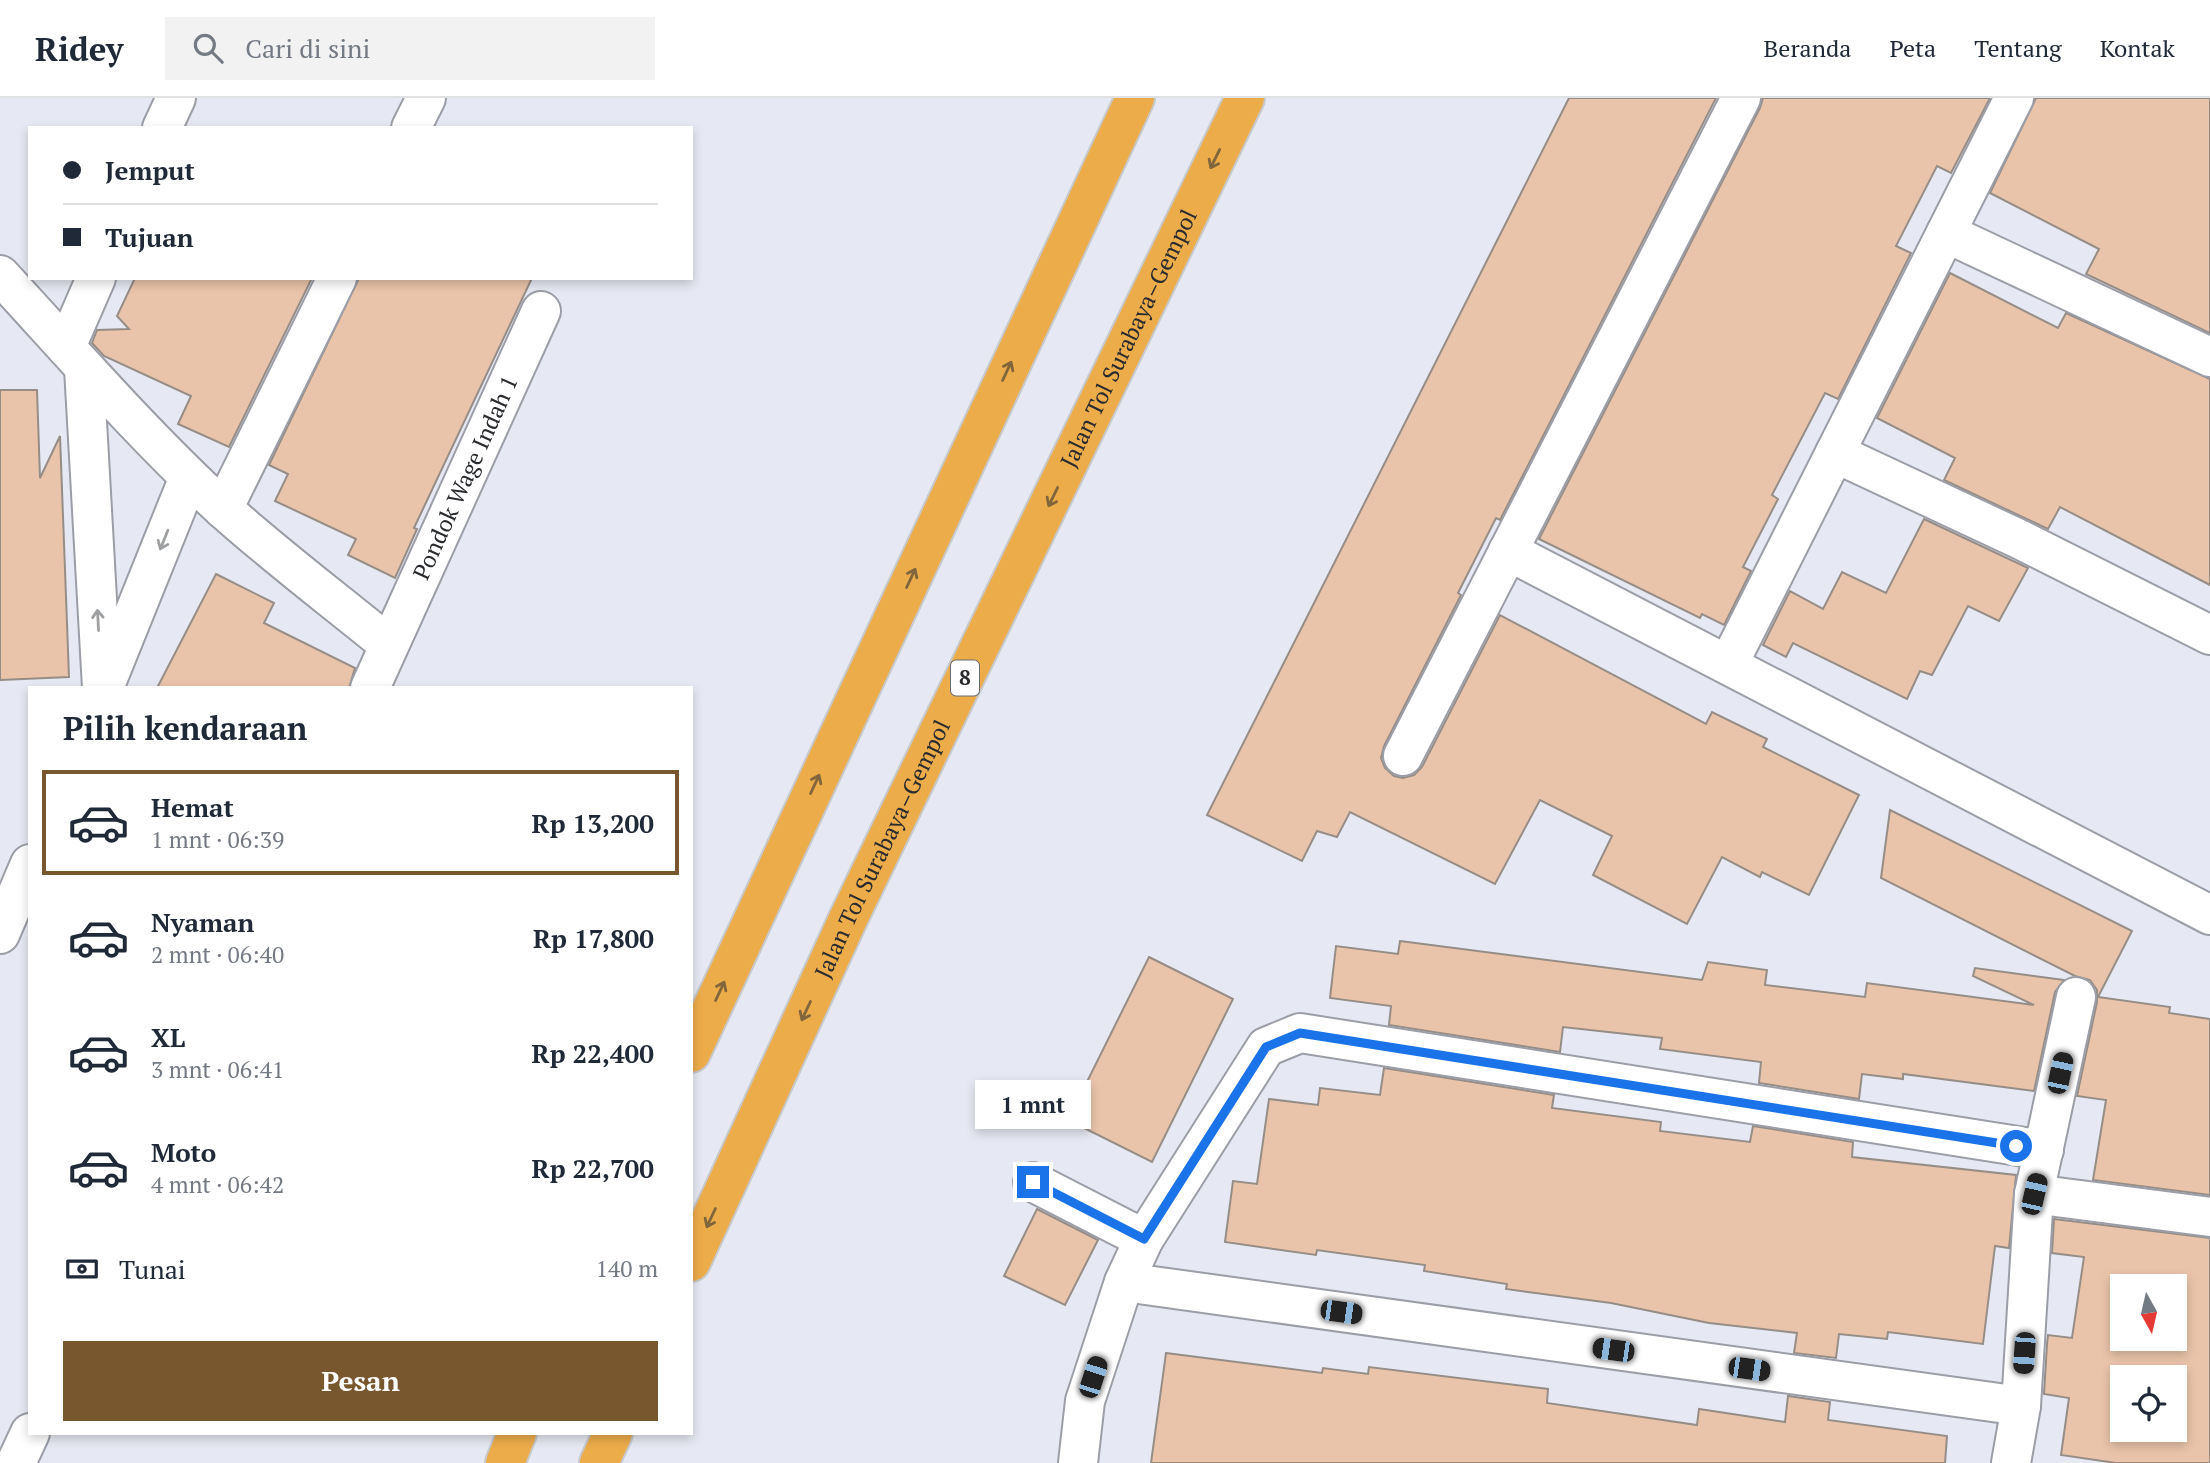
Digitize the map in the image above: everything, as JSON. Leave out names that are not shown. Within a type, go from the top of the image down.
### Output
[{"type":"highway","points":[[693,1049],[1135,98]]},
{"type":"highway","name":"Jalan Tol Surabaya–Gempol","points":[[693,1258],[848,919],[1245,98]]},
{"type":"highway","points":[[505,1463],[516,1435]]},
{"type":"highway","points":[[599,1463],[612,1435]]},
{"type":"street","points":[[164,126],[176,98]]},
{"type":"street","points":[[412,126],[426,98]]},
{"type":"street","points":[[1403,756],[1741,98]]},
{"type":"street","points":[[1730,663],[2014,98]]},
{"type":"street","points":[[1946,233],[2210,357]]},
{"type":"street","points":[[0,275],[75,357],[223,509],[389,645]]},
{"type":"street","points":[[95,280],[75,357],[103,686]]},
{"type":"street","points":[[223,509],[336,280]]},
{"type":"street","name":"Pondok Wage Indah 1","points":[[371,686],[541,311]]},
{"type":"street","points":[[1835,453],[2020,539],[2210,635]]},
{"type":"street","points":[[104,686],[190,477]]},
{"type":"street","points":[[1508,551],[1730,663],[2210,915]]},
{"type":"street","points":[[0,934],[28,869]]},
{"type":"street","points":[[2011,1463],[2021,1406],[2034,1194],[2076,996]]},
{"type":"street","points":[[1078,1463],[1085,1401],[1124,1283],[1144,1239],[1266,1047],[1300,1033],[2044,1150]]},
{"type":"street","points":[[1033,1182],[1144,1239]]},
{"type":"street","points":[[2034,1194],[2210,1217]]},
{"type":"street","points":[[1124,1283],[2021,1406]]},
{"type":"street","points":[[16,1463],[29,1435]]},
{"type":"building","points":[[1569,98],[1716,98],[1500,520],[1496,518],[1458,593],[1461,595],[1384,746],[1381,758],[1385,768],[1394,776],[1403,778],[1414,775],[1422,767],[1500,615],[1706,724],[1712,712],[1767,739],[1763,747],[1859,795],[1809,895],[1762,872],[1760,877],[1722,857],[1687,924],[1593,875],[1612,836],[1540,800],[1495,884],[1350,812],[1337,837],[1317,831],[1302,861],[1207,815]]},
{"type":"building","points":[[1763,98],[1990,98],[1951,173],[1937,166],[1896,246],[1911,253],[1838,399],[1825,393],[1772,495],[1778,499],[1743,567],[1751,571],[1724,625],[1702,614],[1700,618],[1539,539]]},
{"type":"building","points":[[2036,98],[2210,98],[2210,333],[2086,274],[2099,249],[1990,193]]},
{"type":"building","points":[[1950,273],[2058,328],[2066,313],[2210,379],[2210,585],[2060,507],[2048,529],[1944,480],[1955,458],[1877,418]]},
{"type":"building","points":[[134,280],[311,280],[229,447],[178,424],[191,396],[104,356],[92,343],[97,330],[129,329],[117,316]]},
{"type":"building","points":[[358,280],[531,280],[414,528],[417,529],[395,578],[348,555],[356,539],[275,501],[288,474],[269,465]]},
{"type":"building","points":[[0,390],[37,390],[40,478],[60,436],[69,677],[0,680]]},
{"type":"building","points":[[1924,519],[2028,568],[1999,621],[1968,606],[1932,675],[1920,671],[1907,699],[1793,643],[1786,657],[1763,645],[1790,591],[1823,609],[1842,572],[1886,593]]},
{"type":"building","points":[[216,574],[274,603],[264,623],[355,668],[350,686],[158,686]]},
{"type":"building","points":[[1890,810],[2132,931],[2098,997],[2170,1007],[2169,1013],[2210,1019],[2210,1195],[2093,1180],[2106,1100],[2077,1096],[2097,1002],[2097,990],[2090,980],[2075,976],[1881,878]]},
{"type":"building","points":[[1400,941],[1702,980],[1708,962],[1767,970],[1765,985],[1865,997],[1867,983],[2034,1005],[1973,976],[1975,968],[2064,980],[2055,992],[2034,1091],[1903,1074],[1903,1079],[1862,1074],[1859,1099],[1759,1083],[1761,1062],[1660,1049],[1662,1038],[1563,1027],[1560,1052],[1389,1025],[1391,1006],[1330,998],[1336,946],[1398,954]]},
{"type":"building","points":[[1149,957],[1233,999],[1152,1162],[1068,1120]]},
{"type":"building","points":[[1384,1068],[1554,1095],[1552,1108],[1661,1122],[1660,1131],[1750,1142],[1753,1126],[1853,1142],[1852,1157],[2016,1175],[2009,1248],[1995,1246],[1983,1344],[1888,1332],[1887,1339],[1839,1334],[1836,1358],[1794,1353],[1797,1333],[1709,1323],[1611,1303],[1506,1289],[1507,1284],[1424,1271],[1425,1265],[1317,1250],[1316,1255],[1225,1242],[1233,1181],[1257,1184],[1269,1099],[1318,1105],[1320,1088],[1380,1095]]},
{"type":"building","points":[[1037,1209],[1098,1240],[1065,1305],[1004,1276]]},
{"type":"building","points":[[2054,1219],[2210,1238],[2210,1463],[2116,1463],[2061,1455],[2069,1398],[2044,1394],[2048,1335],[2072,1338],[2084,1257],[2052,1253]]},
{"type":"building","points":[[1166,1353],[1322,1373],[1323,1368],[1368,1374],[1369,1367],[1548,1389],[1547,1403],[1697,1425],[1699,1409],[1785,1422],[1788,1396],[1830,1402],[1828,1420],[1947,1436],[1945,1463],[1151,1463]]},
{"type":"route","points":[[1033,1182],[1144,1239],[1266,1047],[1300,1033],[2016,1146]]}]
